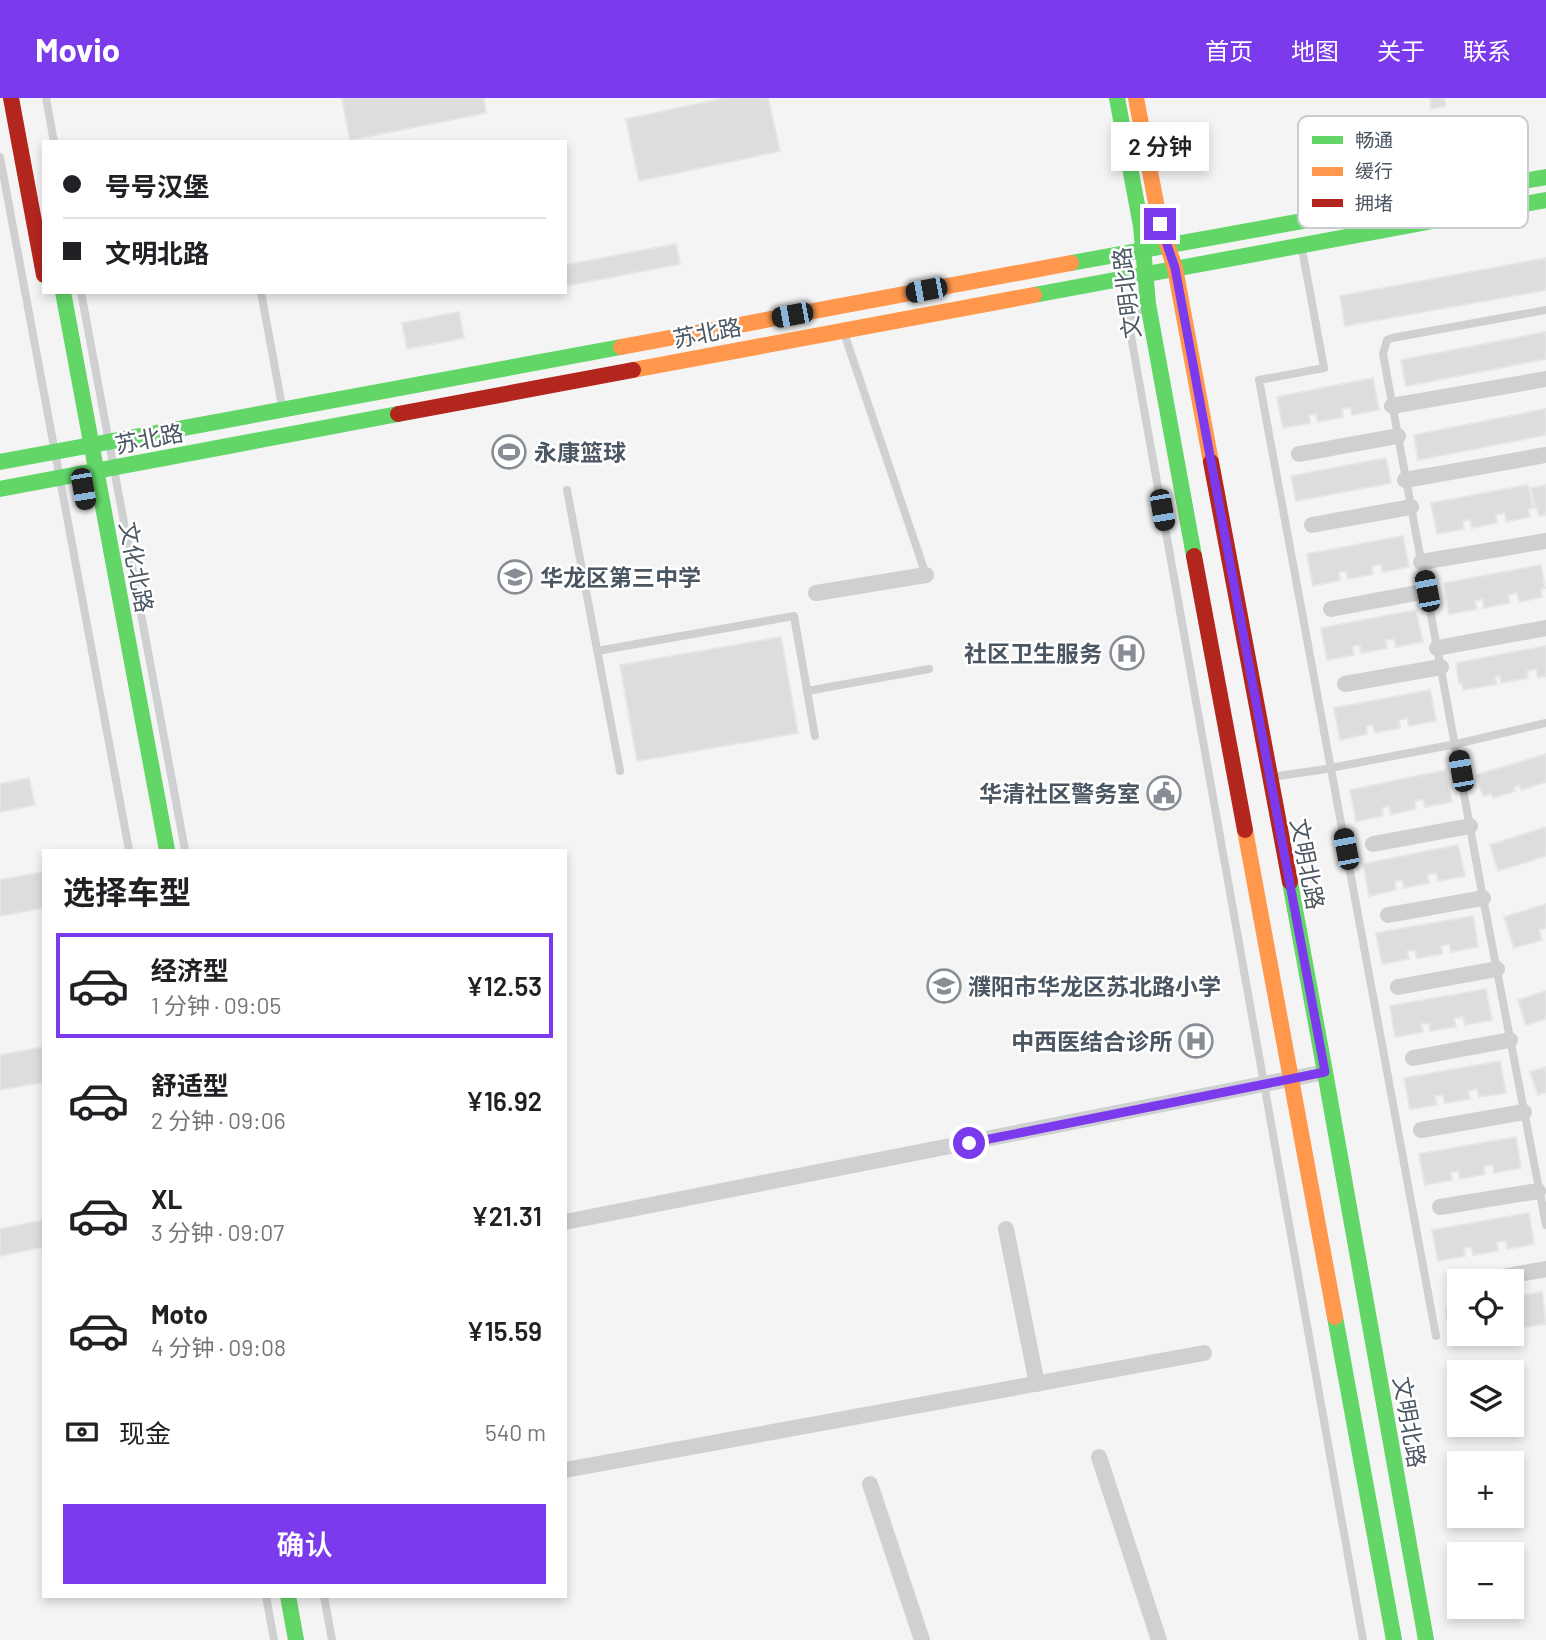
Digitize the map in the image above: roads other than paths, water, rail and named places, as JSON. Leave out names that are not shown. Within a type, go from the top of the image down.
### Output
[{"type":"street","points":[[11,98],[42,264]]},
{"type":"street","name":"文明北路","points":[[1117,98],[1141,226],[1148,304],[1394,1640]]},
{"type":"street","name":"文明北路","points":[[1136,98],[1160,224],[1175,268],[1325,1072],[1426,1640]]},
{"type":"street","points":[[37,152],[42,178]]},
{"type":"street","name":"苏北路","points":[[1528,180],[1546,177]]},
{"type":"street","name":"苏北路","points":[[1528,203],[1546,200]]},
{"type":"street","name":"苏北路","points":[[0,462],[55,452],[80,443],[108,442],[1298,223]]},
{"type":"street","name":"苏北路","points":[[0,489],[60,478],[87,478],[113,468],[1394,228]]},
{"type":"street","name":"文化北路","points":[[63,294],[80,443],[167,849]]},
{"type":"street","points":[[1392,406],[1546,379]]},
{"type":"street","points":[[1299,454],[1398,436]]},
{"type":"street","points":[[1405,480],[1546,455]]},
{"type":"street","points":[[1312,525],[1410,507]]},
{"type":"street","points":[[1421,562],[1546,541]]},
{"type":"street","points":[[816,593],[926,575]]},
{"type":"street","points":[[1331,609],[1427,591]]},
{"type":"street","points":[[1437,648],[1546,628]]},
{"type":"street","points":[[1345,684],[1441,667]]},
{"type":"street","points":[[1373,844],[1470,826]]},
{"type":"street","points":[[1388,915],[1483,898]]},
{"type":"street","points":[[1398,987],[1497,969]]},
{"type":"street","points":[[1413,1058],[1510,1040]]},
{"type":"street","points":[[567,1222],[1325,1072]]},
{"type":"street","points":[[1421,1130],[1524,1112]]},
{"type":"street","points":[[1440,1207],[1538,1191]]},
{"type":"street","points":[[1006,1229],[1037,1384]]},
{"type":"street","points":[[1524,1273],[1546,1269]]},
{"type":"street","points":[[567,1470],[1205,1353]]},
{"type":"street","points":[[1099,1457],[1159,1640]]},
{"type":"street","points":[[870,1484],[922,1640]]},
{"type":"street","points":[[288,1598],[296,1640]]},
{"type":"lane","points":[[46,98],[54,140]]},
{"type":"lane","points":[[0,157],[129,849]]},
{"type":"lane","points":[[1301,245],[1324,368],[1259,380],[1436,1336]]},
{"type":"lane","points":[[81,294],[185,849]]},
{"type":"lane","points":[[261,294],[283,410]]},
{"type":"lane","points":[[1148,304],[1128,319],[1363,1640]]},
{"type":"lane","points":[[1546,310],[1387,340],[1383,354],[1546,1225]]},
{"type":"lane","points":[[843,330],[926,575]]},
{"type":"lane","points":[[567,489],[620,771]]},
{"type":"lane","points":[[597,652],[794,616],[815,736]]},
{"type":"lane","points":[[807,691],[929,669]]},
{"type":"lane","points":[[1269,778],[1456,744],[1546,723]]},
{"type":"lane","points":[[266,1598],[274,1640]]},
{"type":"lane","points":[[324,1598],[332,1640]]},
{"type":"place","name":"永康篮球","points":[[509,452]]},
{"type":"place","name":"华龙区第三中学","points":[[515,577]]},
{"type":"place","name":"社区卫生服务","points":[[1127,653]]},
{"type":"place","name":"华清社区警务室","points":[[1164,793]]},
{"type":"place","name":"濮阳市华龙区苏北路小学","points":[[944,986]]},
{"type":"place","name":"中西医结合诊所","points":[[1196,1041]]}]
